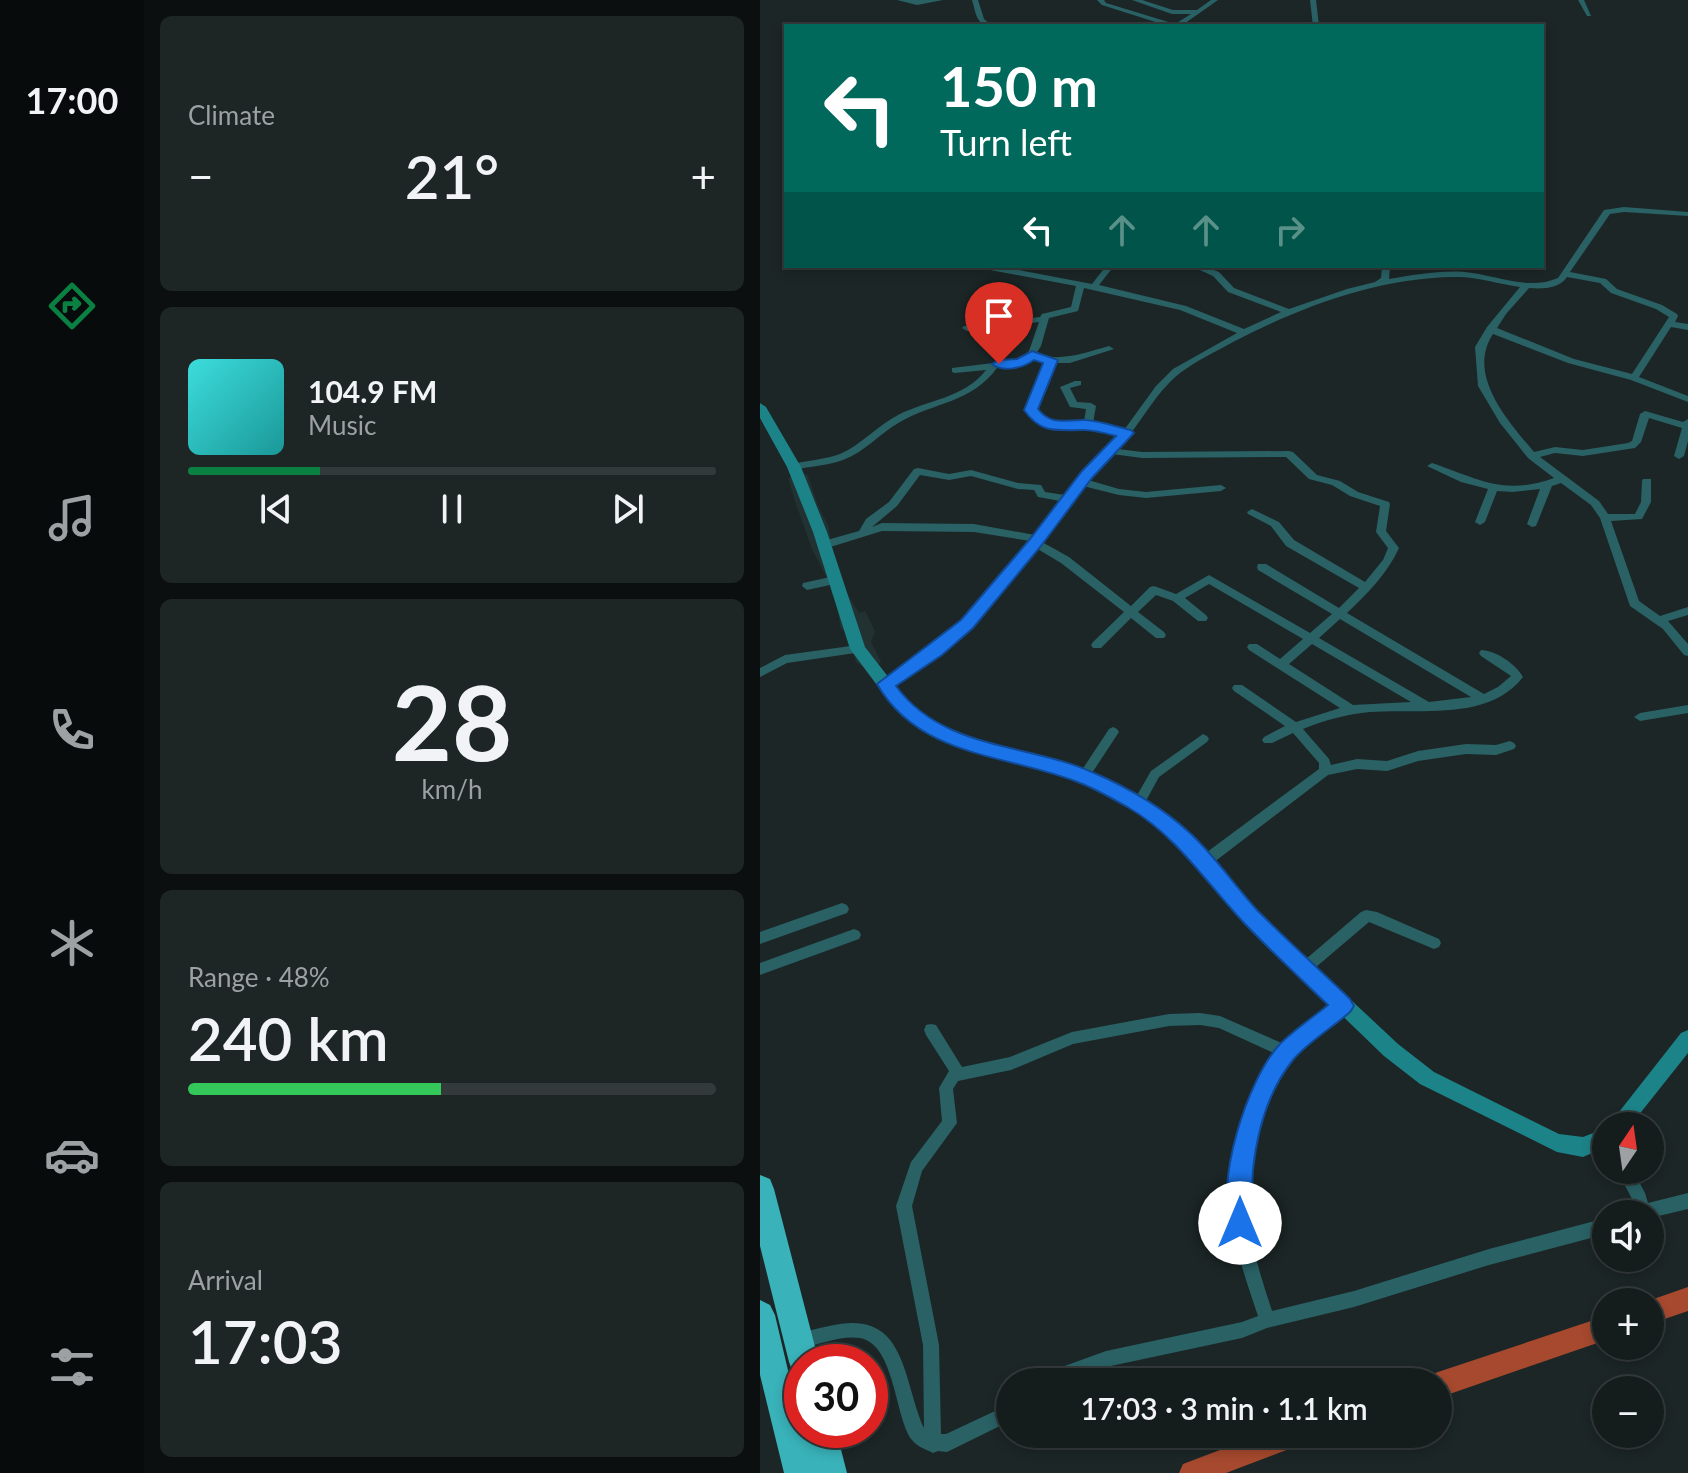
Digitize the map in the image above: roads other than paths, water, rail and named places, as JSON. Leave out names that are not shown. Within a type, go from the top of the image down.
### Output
[{"type":"highway","points":[[760,1189],[800,1344]]},
{"type":"highway","points":[[760,1315],[764,1358],[800,1473]]},
{"type":"highway","points":[[825,1448],[831,1473]]},
{"type":"street","points":[[900,0],[917,3],[940,0]]},
{"type":"street","points":[[975,0],[981,20],[986,24]]},
{"type":"street","points":[[1100,0],[1164,24]]},
{"type":"street","points":[[1135,0],[1172,12],[1198,12]]},
{"type":"street","points":[[1176,24],[1186,21],[1215,0]]},
{"type":"street","points":[[1313,0],[1316,24]]},
{"type":"street","points":[[1581,0],[1589,15]]},
{"type":"street","points":[[886,684],[936,650],[967,624],[1037,541],[1081,482],[1178,369],[1288,312],[1330,296],[1376,285],[1455,274],[1494,277],[1526,286],[1555,284],[1607,212],[1616,209],[1658,215],[1688,214]]},
{"type":"street","points":[[994,268],[1151,298],[1218,319],[1245,333]]},
{"type":"street","points":[[1093,288],[1108,268]]},
{"type":"street","points":[[1200,268],[1216,274],[1231,290],[1288,312]]},
{"type":"street","points":[[1376,285],[1385,279],[1386,268]]},
{"type":"street","points":[[1565,274],[1603,281],[1614,291],[1666,310],[1674,316],[1634,378]]},
{"type":"street","points":[[955,370],[1020,363],[1032,356],[1044,319],[1050,313],[1075,309],[1080,286]]},
{"type":"street","points":[[1526,286],[1490,329],[1480,347],[1483,386],[1503,421],[1532,456],[1591,498],[1605,518],[1634,603],[1675,634],[1688,652]]},
{"type":"street","points":[[967,328],[1044,319]]},
{"type":"street","points":[[1670,324],[1688,327]]},
{"type":"street","points":[[1490,329],[1571,361],[1634,378],[1688,399]]},
{"type":"street","points":[[1032,356],[1070,360],[1109,349]]},
{"type":"street","points":[[1051,360],[1032,414],[1040,421],[1058,427],[1088,425],[1126,433]]},
{"type":"street","points":[[794,467],[818,460],[839,459],[896,420],[977,387],[994,366]]},
{"type":"street","points":[[1078,383],[1065,387],[1073,405],[1091,406],[1088,425]]},
{"type":"street","points":[[760,407],[794,467],[824,545],[858,649],[897,700],[916,717],[951,738],[1084,776],[1138,804],[1183,839],[1251,917],[1304,969],[1391,1050],[1427,1078],[1557,1143],[1583,1147],[1592,1145]]},
{"type":"street","points":[[1532,456],[1555,450],[1583,453],[1631,446],[1636,442],[1645,414],[1687,424],[1679,456]]},
{"type":"street","points":[[1110,451],[1152,455],[1289,454],[1313,477],[1383,503],[1386,508],[1381,532],[1393,545],[1393,551],[1365,587],[1281,665]]},
{"type":"street","points":[[1432,466],[1468,483],[1493,489],[1523,490],[1564,478]]},
{"type":"street","points":[[863,532],[870,521],[893,504],[918,471],[949,477],[977,474],[1018,486],[1038,488],[1041,495],[1069,499]]},
{"type":"street","points":[[1605,518],[1638,517],[1646,502],[1647,481]]},
{"type":"street","points":[[1081,482],[1146,495],[1221,488]]},
{"type":"street","points":[[1532,524],[1547,485]]},
{"type":"street","points":[[1480,522],[1493,489]]},
{"type":"street","points":[[1252,512],[1275,524],[1290,543],[1365,587]]},
{"type":"street","points":[[824,545],[882,527],[974,528],[1037,541],[1160,635]]},
{"type":"street","points":[[1262,567],[1482,698]]},
{"type":"street","points":[[1177,598],[1203,580],[1212,579],[1425,705]]},
{"type":"street","points":[[807,586],[835,580]]},
{"type":"street","points":[[1097,645],[1156,589],[1177,598],[1202,618]]},
{"type":"street","points":[[1659,620],[1688,611]]},
{"type":"street","points":[[1253,647],[1352,710]]},
{"type":"street","points":[[760,673],[785,659],[858,649]]},
{"type":"street","points":[[1268,740],[1294,726],[1352,710],[1452,704],[1482,698],[1517,677],[1514,671],[1485,653]]},
{"type":"street","points":[[1238,688],[1294,726],[1325,762],[1325,771]]},
{"type":"street","points":[[1640,717],[1688,709]]},
{"type":"street","points":[[1084,776],[1113,732]]},
{"type":"street","points":[[1138,804],[1155,774],[1203,739]]},
{"type":"street","points":[[1204,862],[1325,771],[1357,764],[1387,766],[1418,756],[1466,749],[1496,750],[1510,746]]},
{"type":"street","points":[[760,938],[842,909]]},
{"type":"street","points":[[1304,969],[1366,916],[1434,943]]},
{"type":"street","points":[[760,969],[854,935]]},
{"type":"street","points":[[1267,1320],[1240,1223],[1240,1179],[1251,1117],[1271,1074],[1286,1052],[1343,1006]]},
{"type":"street","points":[[933,1444],[931,1345],[904,1206],[916,1167],[950,1123],[946,1088],[949,1080],[958,1073],[1011,1063],[1072,1038],[1169,1020],[1220,1022],[1286,1052]]},
{"type":"street","points":[[931,1030],[958,1073]]},
{"type":"street","points":[[1629,1112],[1688,1039]]},
{"type":"street","points":[[1664,1207],[1688,1201]]},
{"type":"street","points":[[1081,1368],[1106,1359],[1242,1330],[1267,1320],[1354,1299],[1502,1253],[1592,1230]]},
{"type":"street","points":[[823,1344],[861,1330],[883,1344]]},
{"type":"street","points":[[888,1351],[916,1432],[933,1444],[947,1443],[996,1419]]},
{"type":"waterway","points":[[1664,1307],[1688,1299]]},
{"type":"waterway","points":[[1452,1380],[1592,1333]]},
{"type":"waterway","points":[[1192,1473],[1259,1448]]}]
